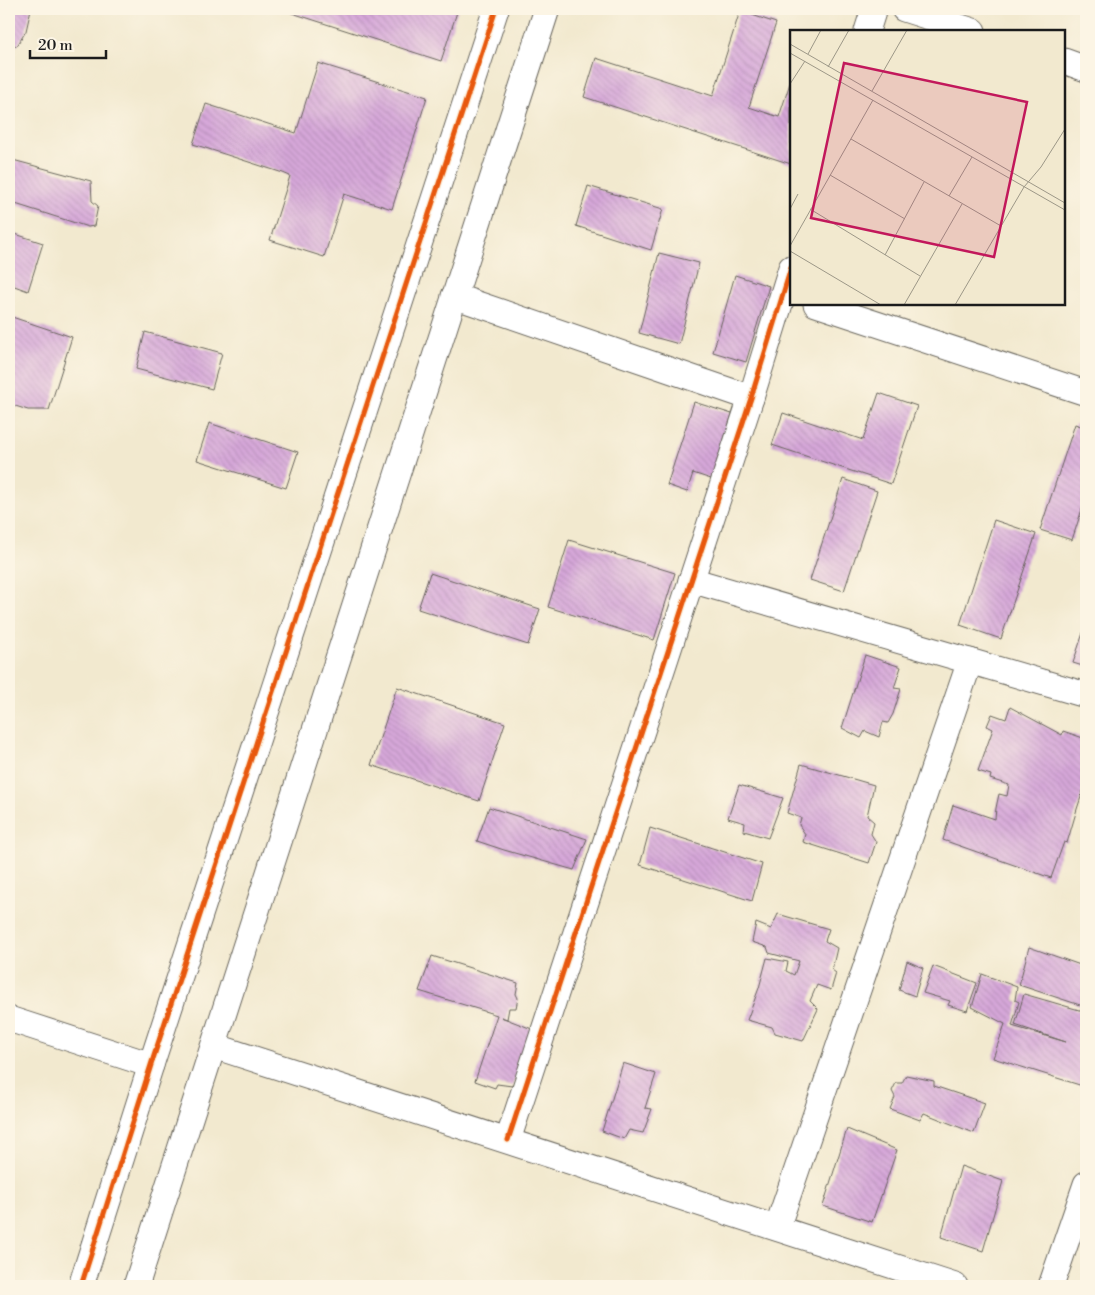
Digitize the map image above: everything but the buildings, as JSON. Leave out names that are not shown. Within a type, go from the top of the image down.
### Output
[{"type":"street","points":[[81,1286],[151,1065],[496,9]]},
{"type":"street","points":[[136,1286],[547,9]]},
{"type":"street","points":[[867,30],[874,9]]},
{"type":"street","points":[[904,9],[969,30]]},
{"type":"street","points":[[1065,61],[1086,68]]},
{"type":"street","points":[[508,1140],[751,398],[787,294],[790,274]]},
{"type":"street","points":[[454,296],[751,398]]},
{"type":"street","points":[[819,305],[1086,393]]},
{"type":"street","points":[[691,580],[1086,695]]},
{"type":"street","points":[[777,1228],[970,661]]},
{"type":"street","points":[[9,1019],[151,1065]]},
{"type":"street","points":[[214,1046],[955,1286]]},
{"type":"street","points":[[1051,1286],[1086,1184]]},
{"type":"cycle path","points":[[81,1286],[151,1065],[496,9]]},
{"type":"cycle path","points":[[508,1140],[751,398],[790,271]]}]
